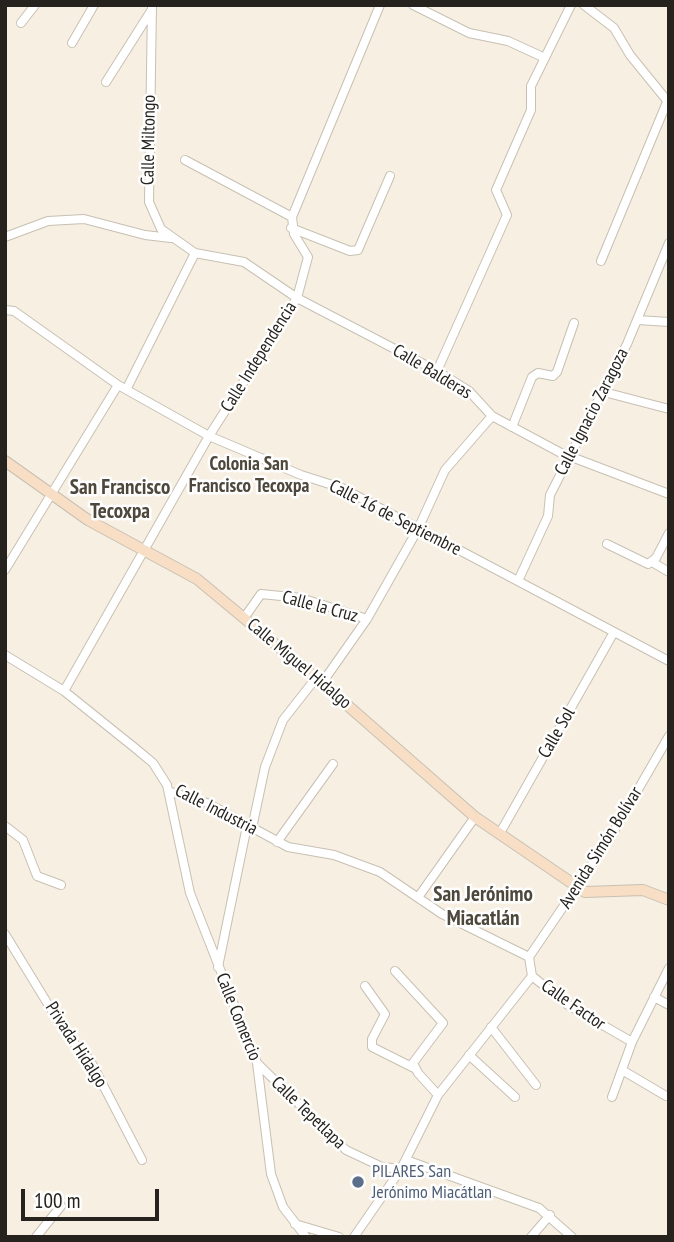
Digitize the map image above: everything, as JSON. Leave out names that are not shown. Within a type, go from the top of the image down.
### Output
[{"type":"street","points":[[21,23],[34,5]]},
{"type":"street","points":[[72,43],[94,5]]},
{"type":"street","points":[[380,5],[292,217],[291,228],[350,251],[358,250],[390,176]]},
{"type":"street","points":[[413,5],[469,33],[508,41],[545,58]]},
{"type":"street","points":[[437,371],[507,215],[496,190],[531,110],[531,86],[571,5]]},
{"type":"street","points":[[584,5],[614,28],[630,55],[668,103],[601,261]]},
{"type":"street","points":[[106,82],[154,6]]},
{"type":"street","name":"Calle Miltongo","points":[[154,6],[149,201],[155,218],[171,238],[184,243],[195,253]]},
{"type":"street","points":[[185,160],[292,217]]},
{"type":"street","points":[[5,237],[48,221],[84,219],[145,235],[171,238]]},
{"type":"street","name":"Calle Independencia","points":[[64,691],[209,436],[297,298],[308,257],[291,228]]},
{"type":"street","name":"Calle Ignacio Zaragoza","points":[[518,581],[548,516],[550,495],[638,320],[669,243]]},
{"type":"street","points":[[5,570],[123,387],[195,253]]},
{"type":"street","name":"Calle Balderas","points":[[195,253],[244,262],[297,298],[437,371],[469,391],[492,416],[512,427],[570,455],[669,495]]},
{"type":"street","name":"Calle 16 de Septiembre","points":[[10,310],[123,387],[209,436],[301,475],[342,488],[669,661]]},
{"type":"street","points":[[638,320],[669,322]]},
{"type":"street","points":[[512,427],[532,377],[538,373],[553,376],[557,372],[574,323]]},
{"type":"street","points":[[604,392],[669,409]]},
{"type":"street","points":[[218,967],[249,827],[265,767],[283,720],[319,680],[367,619],[418,529],[445,470],[492,416]]},
{"type":"street","name":"Calle Miguel Hidalgo","points":[[5,461],[88,520],[197,579],[319,680],[475,817],[579,887]]},
{"type":"street","points":[[5,473],[19,471]]},
{"type":"street","points":[[652,562],[669,533]]},
{"type":"street","points":[[607,544],[645,562],[652,562],[669,572]]},
{"type":"street","name":"Calle la Cruz","points":[[244,618],[261,594],[301,598],[367,619]]},
{"type":"street","name":"Calle Sol","points":[[500,833],[614,632]]},
{"type":"street","name":"Calle Industria","points":[[5,654],[64,691],[153,764],[171,792],[207,803],[277,842],[300,851],[347,859],[380,872],[419,895]]},
{"type":"street","name":"Avenida Simón Bolívar","points":[[529,957],[579,887],[669,736]]},
{"type":"street","points":[[277,842],[332,764]]},
{"type":"street","name":"Calle Comercio","points":[[171,792],[190,893],[257,1063],[271,1174],[283,1207],[306,1237]]},
{"type":"street","points":[[475,817],[419,895],[442,914],[529,957]]},
{"type":"street","points":[[5,826],[23,840],[37,876],[61,885]]},
{"type":"street","points":[[579,887],[594,894],[643,890],[669,900]]},
{"type":"street","name":"Privada Hidalgo","points":[[5,934],[68,1037],[90,1060],[142,1160]]},
{"type":"street","name":"Calle Factor","points":[[529,957],[532,976],[568,1005],[632,1042]]},
{"type":"street","points":[[612,1097],[632,1042],[669,968]]},
{"type":"street","points":[[395,971],[443,1023],[416,1058],[414,1068]]},
{"type":"street","points":[[354,1237],[401,1169],[438,1094],[532,976]]},
{"type":"street","points":[[365,986],[385,1014],[372,1039],[372,1047],[414,1068],[438,1094]]},
{"type":"street","points":[[654,998],[669,1004]]},
{"type":"street","points":[[491,1027],[536,1085]]},
{"type":"street","points":[[469,1055],[515,1097]]},
{"type":"street","name":"Calle Tepetlapa","points":[[257,1063],[345,1150],[382,1167],[401,1169]]},
{"type":"street","points":[[622,1070],[666,1096]]},
{"type":"street","points":[[406,1160],[550,1215],[572,1237]]},
{"type":"street","points":[[36,1237],[61,1206]]},
{"type":"street","points":[[531,1237],[550,1215]]},
{"type":"street","points":[[294,1223],[339,1237]]},
{"type":"place","name":"PILARES San Jerónimo Miacátlan","points":[[358,1182]]},
{"type":"district","name":"Colonia San Francisco Tecoxpa","points":[[249,476]]},
{"type":"district","name":"San Francisco Tecoxpa","points":[[120,500]]},
{"type":"district","name":"San Jerónimo Miacatlán","points":[[483,907]]}]
